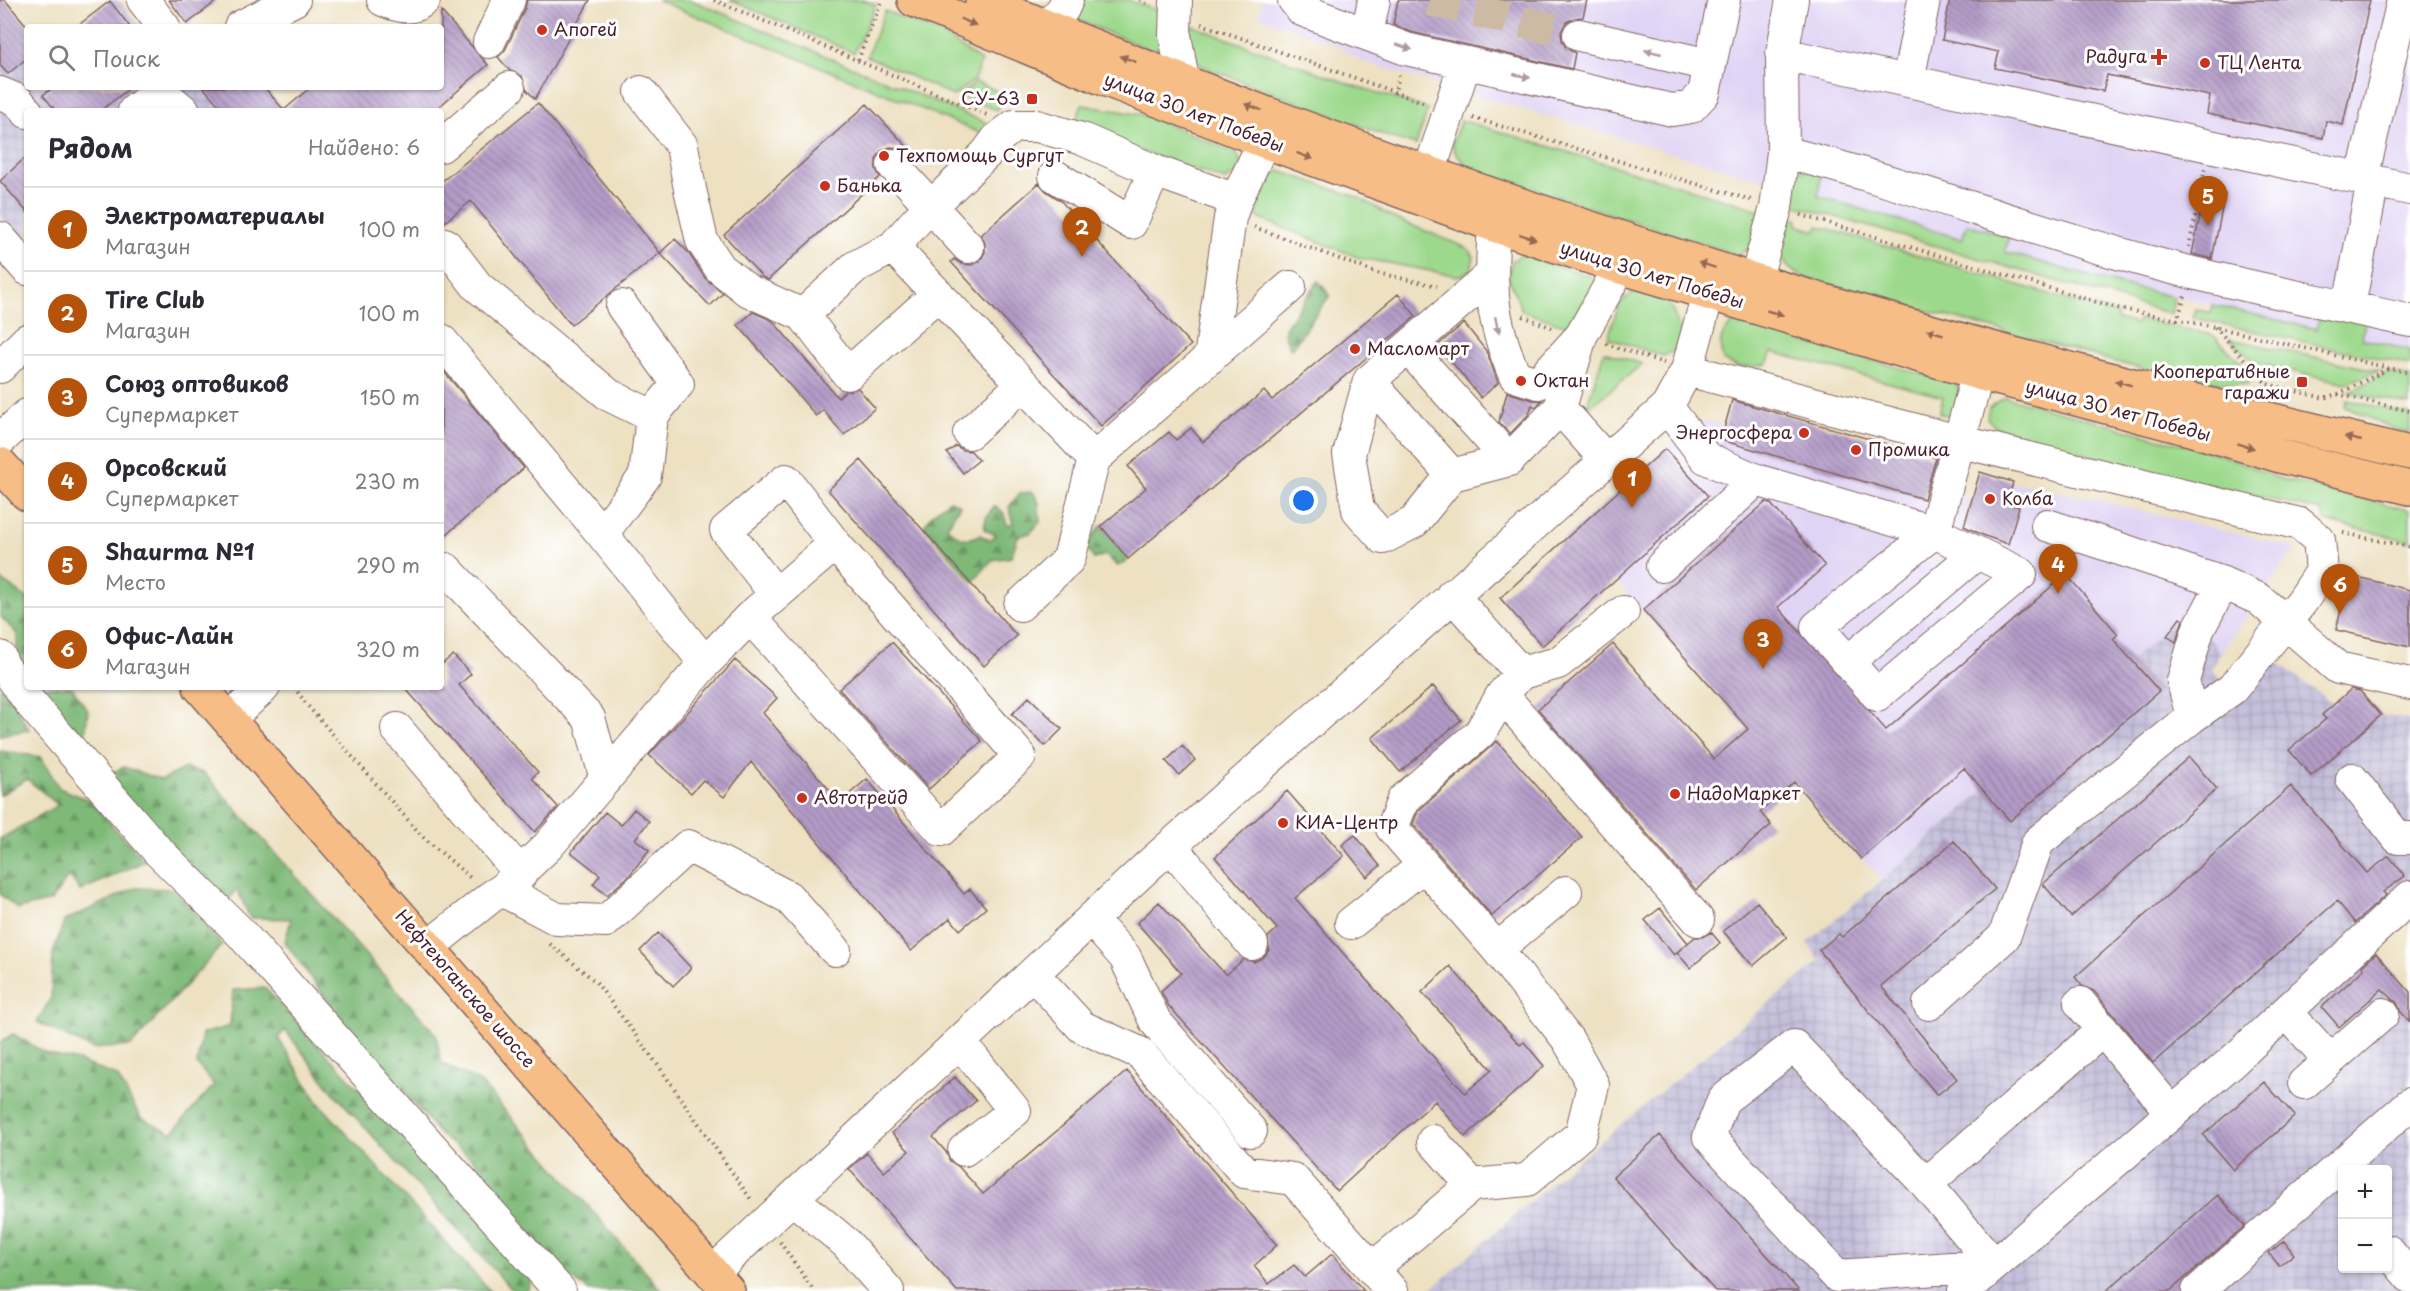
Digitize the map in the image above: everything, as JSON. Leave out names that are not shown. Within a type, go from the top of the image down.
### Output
[{"type":"main road","name":"улица 30 лет Победы","points":[[914,0],[1102,78],[1264,141],[1494,225],[1620,267],[1978,373],[2190,429],[2280,456],[2410,488]]},
{"type":"main road","name":"улица 30 лет Победы","points":[[982,0],[1183,80],[1429,173],[1565,220],[1755,281],[1986,347],[2194,402],[2410,453]]},
{"type":"main road","points":[[0,464],[24,491]]},
{"type":"main road","name":"Нефтеюганское шоссе","points":[[203,690],[720,1282]]},
{"type":"lane","points":[[143,0],[162,24]]},
{"type":"lane","points":[[246,24],[294,0]]},
{"type":"lane","points":[[383,0],[399,7],[419,4],[424,0]]},
{"type":"lane","points":[[489,42],[509,0]]},
{"type":"lane","points":[[1047,27],[1064,9],[1067,0]]},
{"type":"lane","points":[[1176,0],[1175,35],[1183,80]]},
{"type":"lane","points":[[1294,0],[1302,10],[1406,49],[1672,110],[1690,107],[1704,93],[1718,1]]},
{"type":"lane","points":[[1367,34],[1374,0]]},
{"type":"lane","points":[[1755,281],[1776,208],[1783,152],[1782,54],[1792,0]]},
{"type":"lane","points":[[1908,81],[1924,0]]},
{"type":"lane","points":[[2349,306],[2368,180],[2403,0]]},
{"type":"lane","points":[[1579,36],[1710,65]]},
{"type":"lane","points":[[1782,54],[2410,189]]},
{"type":"lane","points":[[1429,173],[1466,63]]},
{"type":"lane","points":[[444,144],[509,88]]},
{"type":"lane","points":[[138,108],[160,92],[180,108]]},
{"type":"lane","points":[[641,92],[682,146],[702,241],[720,268],[747,290],[802,315],[848,374],[938,294]]},
{"type":"lane","points":[[0,93],[17,100],[24,108]]},
{"type":"lane","points":[[802,315],[855,267],[893,247],[986,154],[997,139],[1014,126],[1037,126],[1082,139],[1155,171],[1236,200]]},
{"type":"lane","points":[[1210,358],[1226,236],[1236,200],[1264,141]]},
{"type":"lane","points":[[1783,152],[1837,165],[1943,200],[2186,270],[2410,321]]},
{"type":"lane","points":[[893,165],[968,247]]},
{"type":"lane","points":[[1055,176],[1131,223],[1155,171]]},
{"type":"lane","points":[[1494,225],[1490,276],[1492,303],[1502,345],[1515,376],[1538,383],[1581,336],[1620,267]]},
{"type":"lane","points":[[0,238],[24,266]]},
{"type":"lane","points":[[445,244],[477,286],[609,395],[652,416]]},
{"type":"lane","points":[[893,247],[1094,459]]},
{"type":"lane","points":[[1490,276],[1370,381],[1349,454],[1358,510],[1383,538],[1414,522],[1452,475],[1509,460],[1560,408],[1581,336]]},
{"type":"lane","points":[[1020,605],[1070,559],[1094,459],[1290,287]]},
{"type":"lane","points":[[720,1282],[767,1223],[1091,919],[1452,595],[1667,407],[1687,370],[1708,294]]},
{"type":"lane","points":[[602,534],[645,476],[652,416],[678,384],[622,306]]},
{"type":"lane","points":[[0,367],[24,343]]},
{"type":"lane","points":[[444,344],[602,534],[705,663]]},
{"type":"lane","points":[[1408,348],[1509,460]]},
{"type":"lane","points":[[1687,370],[1959,441],[2300,524],[2319,540],[2322,571],[2303,600],[2232,689],[2192,717],[2038,842],[2004,937],[1929,1004]]},
{"type":"lane","points":[[1667,407],[1707,458],[1756,480],[1934,532],[2021,574],[1877,695],[1817,627],[1934,532],[1978,373]]},
{"type":"lane","points":[[1370,381],[1452,475]]},
{"type":"lane","points":[[969,433],[1023,384]]},
{"type":"lane","points":[[1560,408],[1606,460]]},
{"type":"lane","points":[[0,440],[24,419]]},
{"type":"lane","points":[[750,617],[942,830],[1020,756],[835,544],[786,480],[726,530],[776,595]]},
{"type":"lane","points":[[1662,566],[1756,480]]},
{"type":"lane","points":[[2047,525],[2223,583],[2259,599],[2338,668],[2410,684]]},
{"type":"lane","points":[[428,947],[505,887],[548,846],[705,663],[750,617],[835,544]]},
{"type":"lane","points":[[1848,662],[1977,553]]},
{"type":"lane","points":[[446,569],[589,718],[606,779]]},
{"type":"lane","points":[[2192,717],[2183,681],[2198,630],[2223,583]]},
{"type":"lane","points":[[1452,595],[1512,684],[1698,920]]},
{"type":"lane","points":[[1033,974],[1082,1028],[1140,1053],[1244,1172],[1293,1179],[1382,1280],[1472,1185],[1527,1180],[1581,1134],[1593,1085],[1568,1040],[1497,949],[1392,828],[1403,800],[1480,733],[1512,684],[1558,663],[1623,612]]},
{"type":"lane","points":[[0,657],[3,665],[31,704],[158,851],[238,930],[560,1291]]},
{"type":"lane","points":[[229,719],[261,690]]},
{"type":"lane","points":[[397,729],[505,887],[557,919],[606,921],[688,846],[788,897],[835,951]]},
{"type":"lane","points":[[2352,779],[2398,838],[2410,838]]},
{"type":"lane","points":[[1171,846],[1252,944]]},
{"type":"lane","points":[[1351,923],[1423,866]]},
{"type":"lane","points":[[1497,949],[1566,891]]},
{"type":"lane","points":[[1964,1291],[2287,1012],[2410,897]]},
{"type":"lane","points":[[1091,919],[1125,957],[1155,1021],[1251,1131]]},
{"type":"lane","points":[[2080,1004],[2172,1113]]},
{"type":"lane","points":[[2287,1012],[2330,1060]]},
{"type":"lane","points":[[2304,1083],[2383,1014]]},
{"type":"lane","points":[[1926,1184],[2103,1030]]},
{"type":"lane","points":[[960,1042],[1015,1111],[964,1150]]},
{"type":"lane","points":[[1794,1046],[1926,1184],[1994,1265],[1837,1276],[1709,1137],[1723,1101],[1794,1046]]},
{"type":"lane","points":[[2199,1291],[2334,1190],[2410,1104]]},
{"type":"lane","points":[[1433,1141],[1472,1185]]},
{"type":"lane","points":[[793,1199],[846,1243],[888,1291]]},
{"type":"lane","points":[[2392,1256],[2410,1277]]},
{"type":"path","points":[[857,60],[882,0]]},
{"type":"path","points":[[2177,321],[2186,291],[2186,270],[2210,146]]},
{"type":"path","points":[[2214,327],[2267,384],[2324,398],[2390,368]]},
{"type":"path","points":[[2337,394],[2410,411]]},
{"type":"path","points":[[2300,524],[2410,547]]},
{"type":"path","points":[[296,690],[422,836],[505,887]]},
{"type":"path","points":[[544,939],[596,982],[660,1068],[814,1291]]},
{"type":"shaded area","points":[[0,0],[5,0],[25,24],[24,90],[206,90],[221,108],[24,108],[24,242],[0,215]]},
{"type":"shaded area","points":[[111,0],[118,0],[138,24],[80,24]]},
{"type":"shaded area","points":[[1262,0],[2410,0],[2410,350],[2106,281],[1363,62],[1334,44],[1259,17]]},
{"type":"shaded area","points":[[1706,420],[1725,426],[1721,440],[1930,501],[1945,491],[1972,500],[1963,530],[2008,543],[2018,507],[2007,504],[2013,482],[2296,548],[2221,652],[2203,632],[2172,624],[1882,880],[1573,532],[1665,449]]},
{"type":"shaded area","points":[[2179,618],[2203,632],[2221,652],[2211,669],[2232,689],[2271,658],[2334,704],[2355,686],[2381,715],[2410,720],[2410,887],[2355,959],[2410,1022],[2410,1291],[1429,1291],[1560,1175],[1820,961],[1807,943],[1882,880]]},
{"type":"green space","points":[[657,0],[691,0],[989,124],[985,135]]},
{"type":"green space","points":[[730,0],[864,0],[876,5],[854,53]]},
{"type":"green space","points":[[1084,0],[1129,0],[1164,13],[1165,45],[1150,50],[1076,19]]},
{"type":"green space","points":[[885,11],[940,33],[981,61],[974,80],[953,96],[867,56]]},
{"type":"green space","points":[[1188,24],[1352,85],[1428,109],[1416,145],[1389,137],[1202,66],[1189,52]]},
{"type":"green space","points":[[976,82],[1004,94],[997,110],[959,96]]},
{"type":"green space","points":[[1082,105],[1149,116],[1237,154],[1241,163],[1238,173],[1225,180],[1073,128]]},
{"type":"green space","points":[[1461,120],[1760,210],[1751,248],[1738,255],[1469,168],[1455,152],[1452,144]]},
{"type":"green space","points":[[1810,168],[1821,176],[1818,196],[1962,239],[1967,224],[2009,237],[2005,252],[2106,281],[2174,297],[2171,314],[1787,203],[1795,173]]},
{"type":"green space","points":[[1279,171],[1360,198],[1394,218],[1467,248],[1474,257],[1471,270],[1458,276],[1360,258],[1258,218],[1260,190],[1267,180]]},
{"type":"green space","points":[[1786,217],[1798,220],[1797,225],[1816,231],[1818,226],[2117,314],[2117,319],[2137,324],[2139,319],[2213,335],[2251,373],[2247,385],[2179,379],[1803,277],[1786,265],[1780,252]]},
{"type":"green space","points":[[1522,254],[1599,279],[1570,327],[1522,311],[1508,276],[1512,261]]},
{"type":"green space","points":[[1318,281],[1330,295],[1291,349],[1284,334],[1286,326]]},
{"type":"green space","points":[[1636,290],[1669,302],[1681,332],[1676,350],[1663,356],[1608,338],[1619,304]]},
{"type":"green space","points":[[2213,305],[2317,329],[2320,311],[2365,321],[2362,339],[2410,350],[2410,365],[2193,318],[2196,309],[2211,313]]},
{"type":"green space","points":[[1734,322],[1954,383],[1962,391],[1959,408],[1949,415],[1939,414],[1943,397],[1772,352],[1767,364],[1739,367],[1723,360],[1721,348],[1723,335]]},
{"type":"green space","points":[[2230,339],[2379,371],[2346,383],[2255,363]]},
{"type":"green space","points":[[1604,352],[1642,364],[1585,411]]},
{"type":"green space","points":[[2388,372],[2410,377],[2410,405],[2349,392]]},
{"type":"green space","points":[[2005,397],[2219,454],[2278,478],[2410,510],[2410,541],[2325,521],[2321,511],[2108,461],[1995,427],[1987,418],[1989,408]]},
{"type":"green space","points":[[2347,400],[2410,414],[2410,432],[2395,429],[2345,407]]},
{"type":"green space","points":[[1033,492],[1039,503],[1040,522],[1030,533],[1018,536],[1011,557],[992,560],[973,582],[924,526],[933,513],[950,500],[960,505],[947,527],[962,538],[980,535],[990,540],[996,535],[984,529],[986,518],[994,506],[1003,512],[1007,525],[1013,524],[1009,507],[1020,493]]},
{"type":"green space","points":[[1101,526],[1128,559],[1118,566],[1105,555],[1094,559],[1087,549]]},
{"type":"green space","points":[[0,579],[24,596],[24,675],[18,664],[17,634],[0,616]]},
{"type":"green space","points":[[0,687],[6,689],[29,730],[0,735]]},
{"type":"green space","points":[[33,690],[74,690],[88,711],[85,734],[76,746]]},
{"type":"green space","points":[[0,751],[41,757],[59,788],[89,800],[145,861],[80,891],[69,875],[51,901],[18,909],[0,894],[0,839],[58,805],[27,779],[0,795]]},
{"type":"green space","points":[[124,767],[162,780],[185,768],[204,773],[436,1034],[441,1063],[481,1083],[662,1291],[590,1291],[561,1272],[474,1160],[442,1137],[404,1091],[387,1085],[356,1034],[339,1028],[329,1003],[285,942],[291,919],[250,918],[237,889],[223,907],[106,775]]},
{"type":"green space","points":[[135,888],[173,889],[222,945],[131,1046],[92,1049],[37,1022],[51,998],[53,953],[64,921]]},
{"type":"green space","points":[[265,988],[534,1277],[527,1291],[513,1291],[333,1092],[285,1030],[278,1038],[318,1102],[490,1291],[0,1291],[0,1042],[13,1034],[47,1054],[78,1061],[117,1076],[141,1118],[172,1133],[214,1085],[197,1064],[202,1034],[230,1026],[233,990]]},
{"type":"building","points":[[0,0],[5,0],[25,24],[24,61],[8,74],[0,65]]},
{"type":"building","points":[[169,0],[218,0],[187,24]]},
{"type":"building","name":"Апогей","points":[[527,0],[590,0],[535,99],[526,89],[522,76],[510,71],[498,57],[505,50]]},
{"type":"building","points":[[1398,0],[1587,0],[1583,17],[1566,22],[1561,32],[1566,48],[1575,53],[1572,69],[1411,32],[1393,25]]},
{"type":"building","name":"ТЦ Лента","points":[[1950,0],[2370,0],[2343,125],[2326,121],[2323,138],[2207,114],[2210,96],[2107,75],[2103,91],[1995,68],[1999,52],[1942,40]]},
{"type":"building","points":[[110,1],[128,24],[80,24]]},
{"type":"building","points":[[441,11],[488,65],[438,108],[286,108],[307,90],[444,90],[444,24],[441,24]]},
{"type":"building","points":[[50,90],[127,90],[104,108],[54,108],[43,95]]},
{"type":"building","points":[[206,90],[267,90],[282,108],[221,108]]},
{"type":"building","points":[[538,103],[660,253],[571,325],[471,201],[444,223],[444,180]]},
{"type":"building","points":[[867,104],[910,150],[906,153],[899,148],[890,147],[881,151],[876,160],[876,169],[880,177],[768,280],[762,277],[724,235]]},
{"type":"building","points":[[24,159],[24,209],[0,181]]},
{"type":"building","points":[[1039,183],[1046,191],[1060,200],[1191,345],[1101,426],[951,262],[954,259],[962,264],[971,265],[980,261],[985,252],[985,243],[981,235]]},
{"type":"building","points":[[2205,191],[2225,194],[2212,259],[2192,254]]},
{"type":"building","points":[[675,239],[688,252],[705,278],[723,293],[710,306],[660,253]]},
{"type":"building","points":[[1398,294],[1416,316],[1128,559],[1101,526],[1146,488],[1128,466],[1169,432],[1176,440],[1191,428],[1203,442],[1264,391],[1272,400]]},
{"type":"building","points":[[753,312],[773,321],[838,398],[845,391],[858,388],[875,408],[844,435],[823,410],[816,416],[738,325]]},
{"type":"building","points":[[1464,323],[1487,352],[1498,383],[1481,398],[1438,345]]},
{"type":"building","points":[[444,372],[524,468],[444,536]]},
{"type":"building","points":[[1507,392],[1533,400],[1542,400],[1536,407],[1532,405],[1529,414],[1510,434],[1499,422]]},
{"type":"building","points":[[1732,400],[1936,458],[1924,499],[1721,440]]},
{"type":"building","points":[[956,446],[971,451],[979,460],[963,473],[947,453]]},
{"type":"building","points":[[1665,449],[1708,496],[1542,646],[1500,598]]},
{"type":"building","points":[[861,460],[1017,636],[984,666],[828,490]]},
{"type":"building","points":[[1980,472],[2013,482],[2007,504],[2019,507],[2008,544],[1964,526]]},
{"type":"building","points":[[1766,502],[1770,503],[1825,566],[1778,607],[1886,730],[2066,574],[2118,634],[2113,639],[2159,691],[2010,821],[1964,768],[1861,859],[1794,782],[1760,812],[1771,825],[1696,890],[1538,709],[1613,644],[1714,759],[1748,729],[1643,610]]},
{"type":"building","points":[[2349,575],[2410,590],[2410,647],[2336,630]]},
{"type":"building","points":[[2180,618],[2183,620],[2176,642],[2167,636]]},
{"type":"building","points":[[892,642],[982,741],[929,789],[839,689]]},
{"type":"building","points":[[453,655],[471,674],[459,685],[538,772],[532,778],[558,807],[535,832],[407,690],[444,690],[444,662]]},
{"type":"building","points":[[735,660],[777,698],[763,713],[840,802],[867,779],[964,894],[970,889],[986,908],[960,930],[950,918],[911,951],[751,762],[724,797],[703,780],[691,793],[649,755]]},
{"type":"building","points":[[1433,686],[1461,720],[1400,772],[1372,738]]},
{"type":"building","points":[[2351,689],[2360,691],[2381,715],[2311,776],[2289,750],[2326,719],[2322,715]]},
{"type":"building","points":[[1029,697],[1062,729],[1045,746],[1012,714]]},
{"type":"building","points":[[1497,741],[1582,837],[1492,916],[1413,824],[1418,811]]},
{"type":"building","points":[[1182,746],[1195,760],[1179,775],[1166,761]]},
{"type":"building","points":[[2189,757],[2217,789],[2071,917],[2043,884]]},
{"type":"building","points":[[2291,786],[2367,873],[2389,856],[2405,876],[2383,892],[2386,895],[2355,923],[2337,901],[2153,1063],[2094,991],[2082,986],[2075,977]]},
{"type":"building","points":[[1287,791],[1344,856],[1295,898],[1465,1093],[1492,1070],[1422,992],[1450,966],[1520,1045],[1524,1042],[1544,1066],[1465,1137],[1435,1101],[1337,1191],[1168,1005],[1161,991],[1181,973],[1137,923],[1159,902],[1226,975],[1244,959],[1254,962],[1264,957],[1269,950],[1268,937],[1277,929],[1215,857]]},
{"type":"building","points":[[634,809],[649,821],[635,839],[649,850],[629,876],[607,895],[593,884],[600,875],[571,852],[605,812],[621,825]]},
{"type":"building","points":[[1355,835],[1380,866],[1367,877],[1342,845]]},
{"type":"building","points":[[1954,841],[1995,889],[1881,986],[1957,1079],[1937,1095],[1819,950],[1839,934],[1842,937]]},
{"type":"building","points":[[1757,902],[1787,937],[1753,966],[1723,931]]},
{"type":"building","points":[[1660,908],[1688,943],[1674,955],[1645,920]]},
{"type":"building","points":[[1711,932],[1720,943],[1690,968],[1677,952],[1695,937],[1702,937]]},
{"type":"building","points":[[658,933],[691,968],[673,986],[640,951]]},
{"type":"building","points":[[2376,953],[2410,992],[2410,1022],[2397,1003],[2382,989],[2339,1027],[2322,1007],[2364,969],[2362,966]]},
{"type":"building","points":[[1127,1071],[1277,1245],[1254,1266],[1269,1284],[1294,1265],[1305,1277],[1332,1254],[1364,1291],[957,1291],[849,1169],[867,1153],[884,1172],[909,1151],[892,1133],[955,1077],[976,1101],[933,1137],[946,1152],[950,1161],[959,1167],[983,1194]]},
{"type":"building","points":[[2264,1082],[2295,1116],[2233,1170],[2203,1135]]},
{"type":"building","points":[[1660,1135],[1799,1291],[1715,1291],[1613,1177]]},
{"type":"building","points":[[2218,1195],[2245,1226],[2170,1291],[2106,1291]]},
{"type":"building","points":[[2284,1241],[2294,1254],[2279,1266],[2269,1253]]},
{"type":"tunnel","points":[[1429,0],[1579,35]]},
{"type":"place","name":"Апогей","points":[[542,30]]},
{"type":"place","name":"Радуга","points":[[2159,57]]},
{"type":"place","name":"ТЦ Лента","points":[[2205,63]]},
{"type":"place","name":"СУ-63","points":[[1032,99]]},
{"type":"place","name":"Техпомощь Сургут","points":[[884,156]]},
{"type":"place","name":"Банька","points":[[825,186]]},
{"type":"place","name":"Shaurma №1","points":[[2208,226]]},
{"type":"place","name":"Tire Club","points":[[1082,257]]},
{"type":"place","name":"Масломарт","points":[[1355,349]]},
{"type":"place","name":"Октан","points":[[1521,381]]},
{"type":"place","name":"Кооперативные гаражи","points":[[2302,382]]},
{"type":"place","name":"Энергосфера","points":[[1804,433]]},
{"type":"place","name":"Промика","points":[[1856,450]]},
{"type":"place","name":"Колба","points":[[1990,499]]},
{"type":"place","name":"Электроматериалы","points":[[1632,508]]},
{"type":"place","name":"Орсовский","points":[[2058,594]]},
{"type":"place","name":"Офис-Лайн","points":[[2340,614]]},
{"type":"place","name":"Союз оптовиков","points":[[1763,669]]},
{"type":"place","name":"НадоМаркет","points":[[1675,794]]},
{"type":"place","name":"Автотрейд","points":[[802,798]]},
{"type":"place","name":"КИА-Центр","points":[[1283,823]]}]
